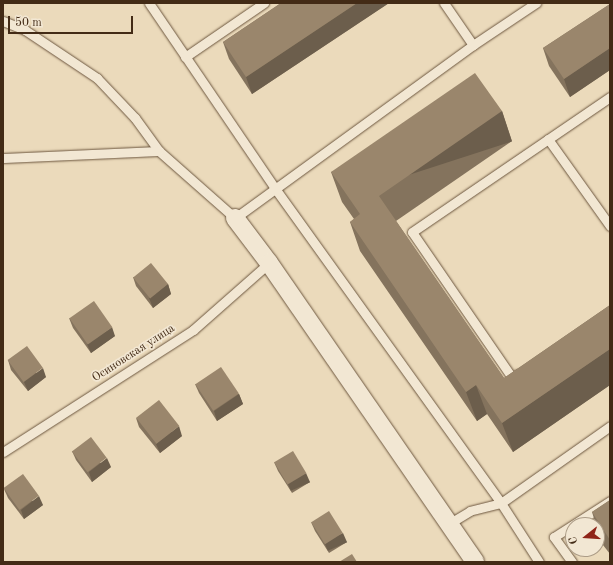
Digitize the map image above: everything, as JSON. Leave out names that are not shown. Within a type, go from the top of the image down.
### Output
[{"type":"street","points":[[235,218],[269,263],[450,523],[475,562]]},
{"type":"lane","points":[[149,3],[274,188],[501,503],[539,562]]},
{"type":"lane","points":[[185,57],[264,3]]},
{"type":"lane","points":[[444,3],[473,45]]},
{"type":"lane","points":[[3,20],[25,30],[97,78],[135,118],[159,151],[235,218],[274,188],[473,45],[536,3]]},
{"type":"lane","points":[[526,370],[513,378],[412,232],[610,97]]},
{"type":"lane","points":[[548,139],[610,226]]},
{"type":"lane","points":[[3,158],[159,151]]},
{"type":"lane","name":"Осиновская улица","points":[[3,452],[193,330],[269,263]]},
{"type":"lane","points":[[450,523],[470,511],[501,503],[610,426]]},
{"type":"lane","points":[[572,562],[554,537],[610,501]]},
{"type":"building","points":[[281,3],[357,3],[246,77],[223,42]]},
{"type":"building","points":[[610,4],[610,48],[564,79],[543,48]]},
{"type":"building","points":[[475,73],[502,111],[379,196],[504,378],[610,305],[610,349],[502,423],[476,385],[466,392],[350,222],[360,214],[331,172]]},
{"type":"building","points":[[151,263],[168,284],[150,298],[133,277]]},
{"type":"building","points":[[94,301],[112,327],[88,344],[69,318]]},
{"type":"building","points":[[27,346],[43,368],[23,382],[8,360]]},
{"type":"building","points":[[221,367],[239,394],[213,411],[195,384]]},
{"type":"building","points":[[159,400],[179,426],[156,444],[136,418]]},
{"type":"building","points":[[91,437],[107,458],[87,472],[72,451]]},
{"type":"building","points":[[293,451],[306,473],[288,485],[274,462]]},
{"type":"building","points":[[23,474],[39,496],[19,510],[4,488]]},
{"type":"building","points":[[610,500],[610,540],[605,532],[605,517],[595,517],[592,512]]},
{"type":"building","points":[[329,511],[343,533],[325,544],[311,522]]},
{"type":"building","points":[[352,554],[357,562],[339,562]]}]
